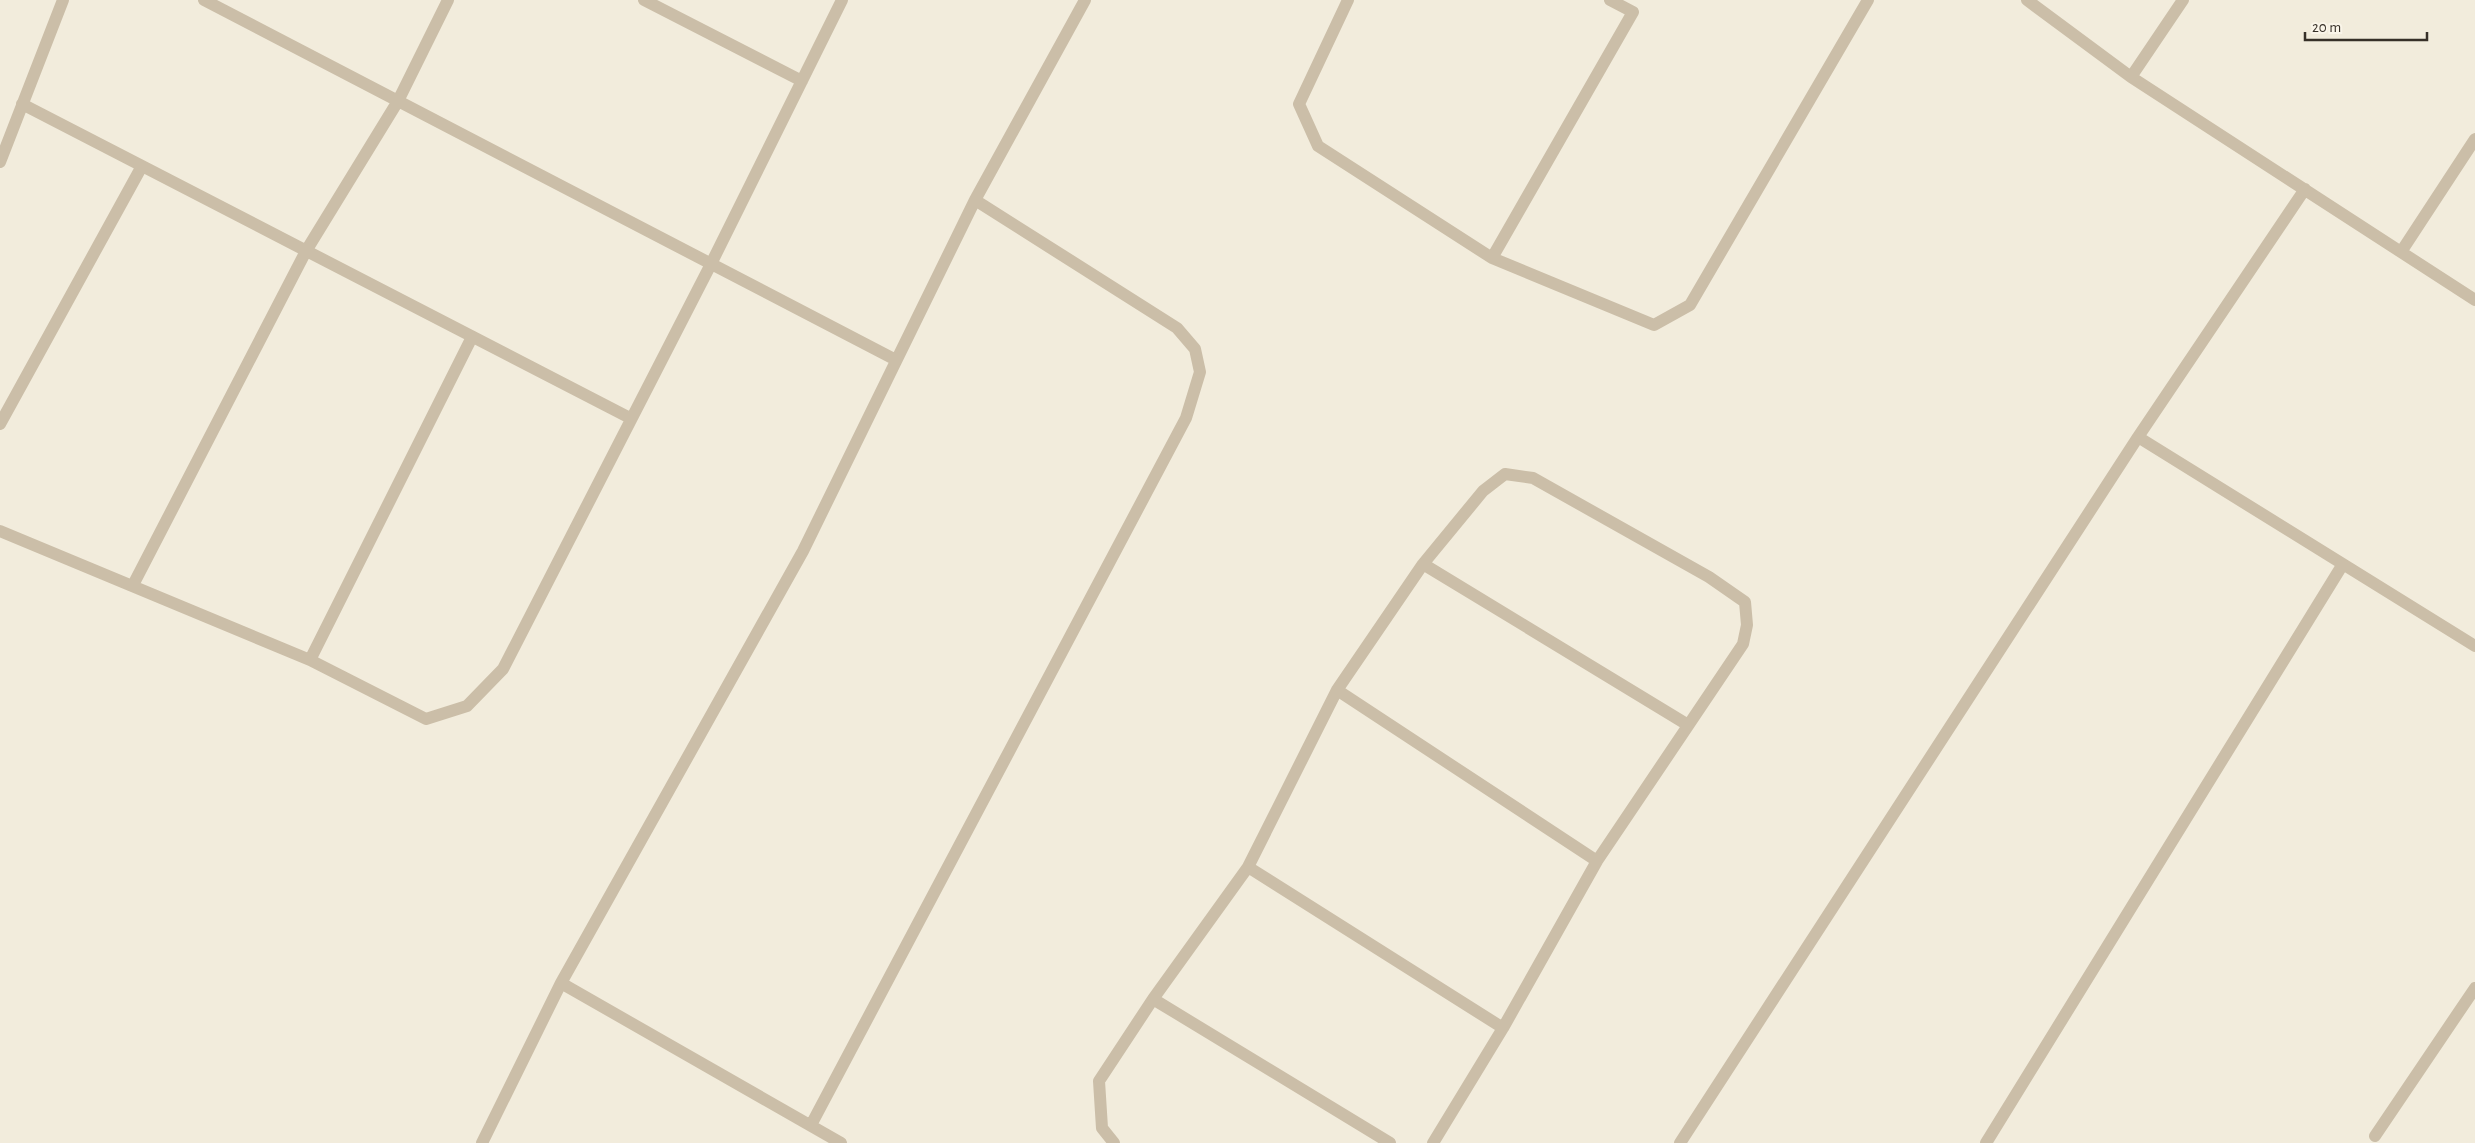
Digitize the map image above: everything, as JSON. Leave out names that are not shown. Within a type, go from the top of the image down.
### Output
[{"type":"street","points":[[0,162],[63,0]]},
{"type":"street","points":[[204,0],[896,360]]},
{"type":"street","points":[[133,585],[306,251],[398,101],[448,0]]},
{"type":"street","points":[[644,0],[660,3],[802,81]]},
{"type":"street","points":[[0,531],[310,660],[426,719],[467,706],[503,669],[630,418],[711,264],[842,0]]},
{"type":"street","points":[[482,1143],[561,983],[803,551],[975,200],[1085,0]]},
{"type":"street","points":[[1348,0],[1299,104],[1318,146],[1492,258],[1654,325],[1690,305],[1868,0]]},
{"type":"street","points":[[1492,258],[1633,12],[1610,0]]},
{"type":"street","points":[[2027,0],[2131,77],[2305,188],[2475,300]]},
{"type":"street","points":[[2131,77],[2183,0]]},
{"type":"street","points":[[22,104],[630,418]]},
{"type":"street","points":[[2401,252],[2475,139]]},
{"type":"street","points":[[0,424],[142,166]]},
{"type":"street","points":[[1680,1143],[2138,437],[2305,188]]},
{"type":"street","points":[[811,1125],[1186,418],[1200,372],[1195,348],[1177,328],[975,200]]},
{"type":"street","points":[[310,660],[472,337]]},
{"type":"street","points":[[2138,437],[2475,646]]},
{"type":"street","points":[[1114,1143],[1102,1128],[1100,1081],[1153,999],[1248,867],[1337,690],[1423,564],[1483,491],[1505,474],[1533,478],[1709,577],[1745,602],[1747,625],[1743,644],[1597,861],[1503,1028],[1433,1143]]},
{"type":"street","points":[[1423,564],[1688,726]]},
{"type":"street","points":[[1986,1143],[2343,564]]},
{"type":"street","points":[[1337,690],[1597,861]]},
{"type":"street","points":[[1248,867],[1503,1028]]},
{"type":"street","points":[[561,983],[841,1143]]},
{"type":"street","points":[[2375,1136],[2475,988]]},
{"type":"street","points":[[1153,999],[1390,1143]]}]
